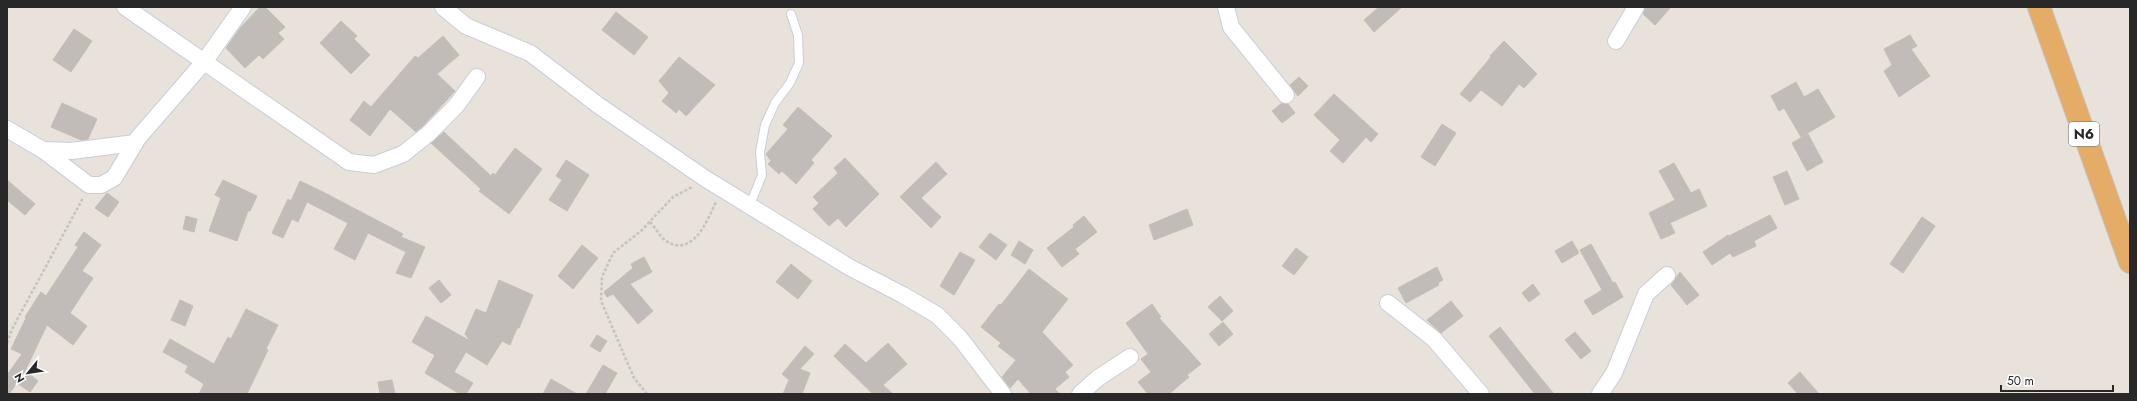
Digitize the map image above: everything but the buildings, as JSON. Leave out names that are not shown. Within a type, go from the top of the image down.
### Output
[{"type":"highway","name":"N6","points":[[2039,7],[2130,262]]},
{"type":"street","points":[[125,7],[349,162],[374,165],[403,154],[428,134],[456,106],[477,77]]},
{"type":"street","points":[[7,129],[44,150],[89,185],[101,185],[114,178],[135,143],[204,62],[243,7]]},
{"type":"street","points":[[444,7],[466,26],[530,53],[598,105],[722,189],[849,267],[903,295],[937,315],[960,338],[1003,394]]},
{"type":"street","points":[[1226,7],[1231,27],[1286,95]]},
{"type":"street","points":[[1616,41],[1636,7]]},
{"type":"street","points":[[44,150],[71,151],[135,143]]},
{"type":"street","points":[[1600,394],[1614,373],[1646,294],[1668,274]]},
{"type":"street","points":[[1388,303],[1434,339],[1482,394]]},
{"type":"street","points":[[1080,394],[1098,378],[1130,357]]},
{"type":"lane","points":[[750,205],[762,175],[760,152],[765,124],[775,103],[790,83],[799,63],[798,35],[791,14]]},
{"type":"path","points":[[647,394],[634,378],[601,301],[602,277],[613,253],[641,231],[673,197],[706,179]]},
{"type":"path","points":[[7,343],[12,329],[89,185]]},
{"type":"path","points":[[650,222],[665,241],[679,246],[693,242],[705,225],[722,189]]}]
